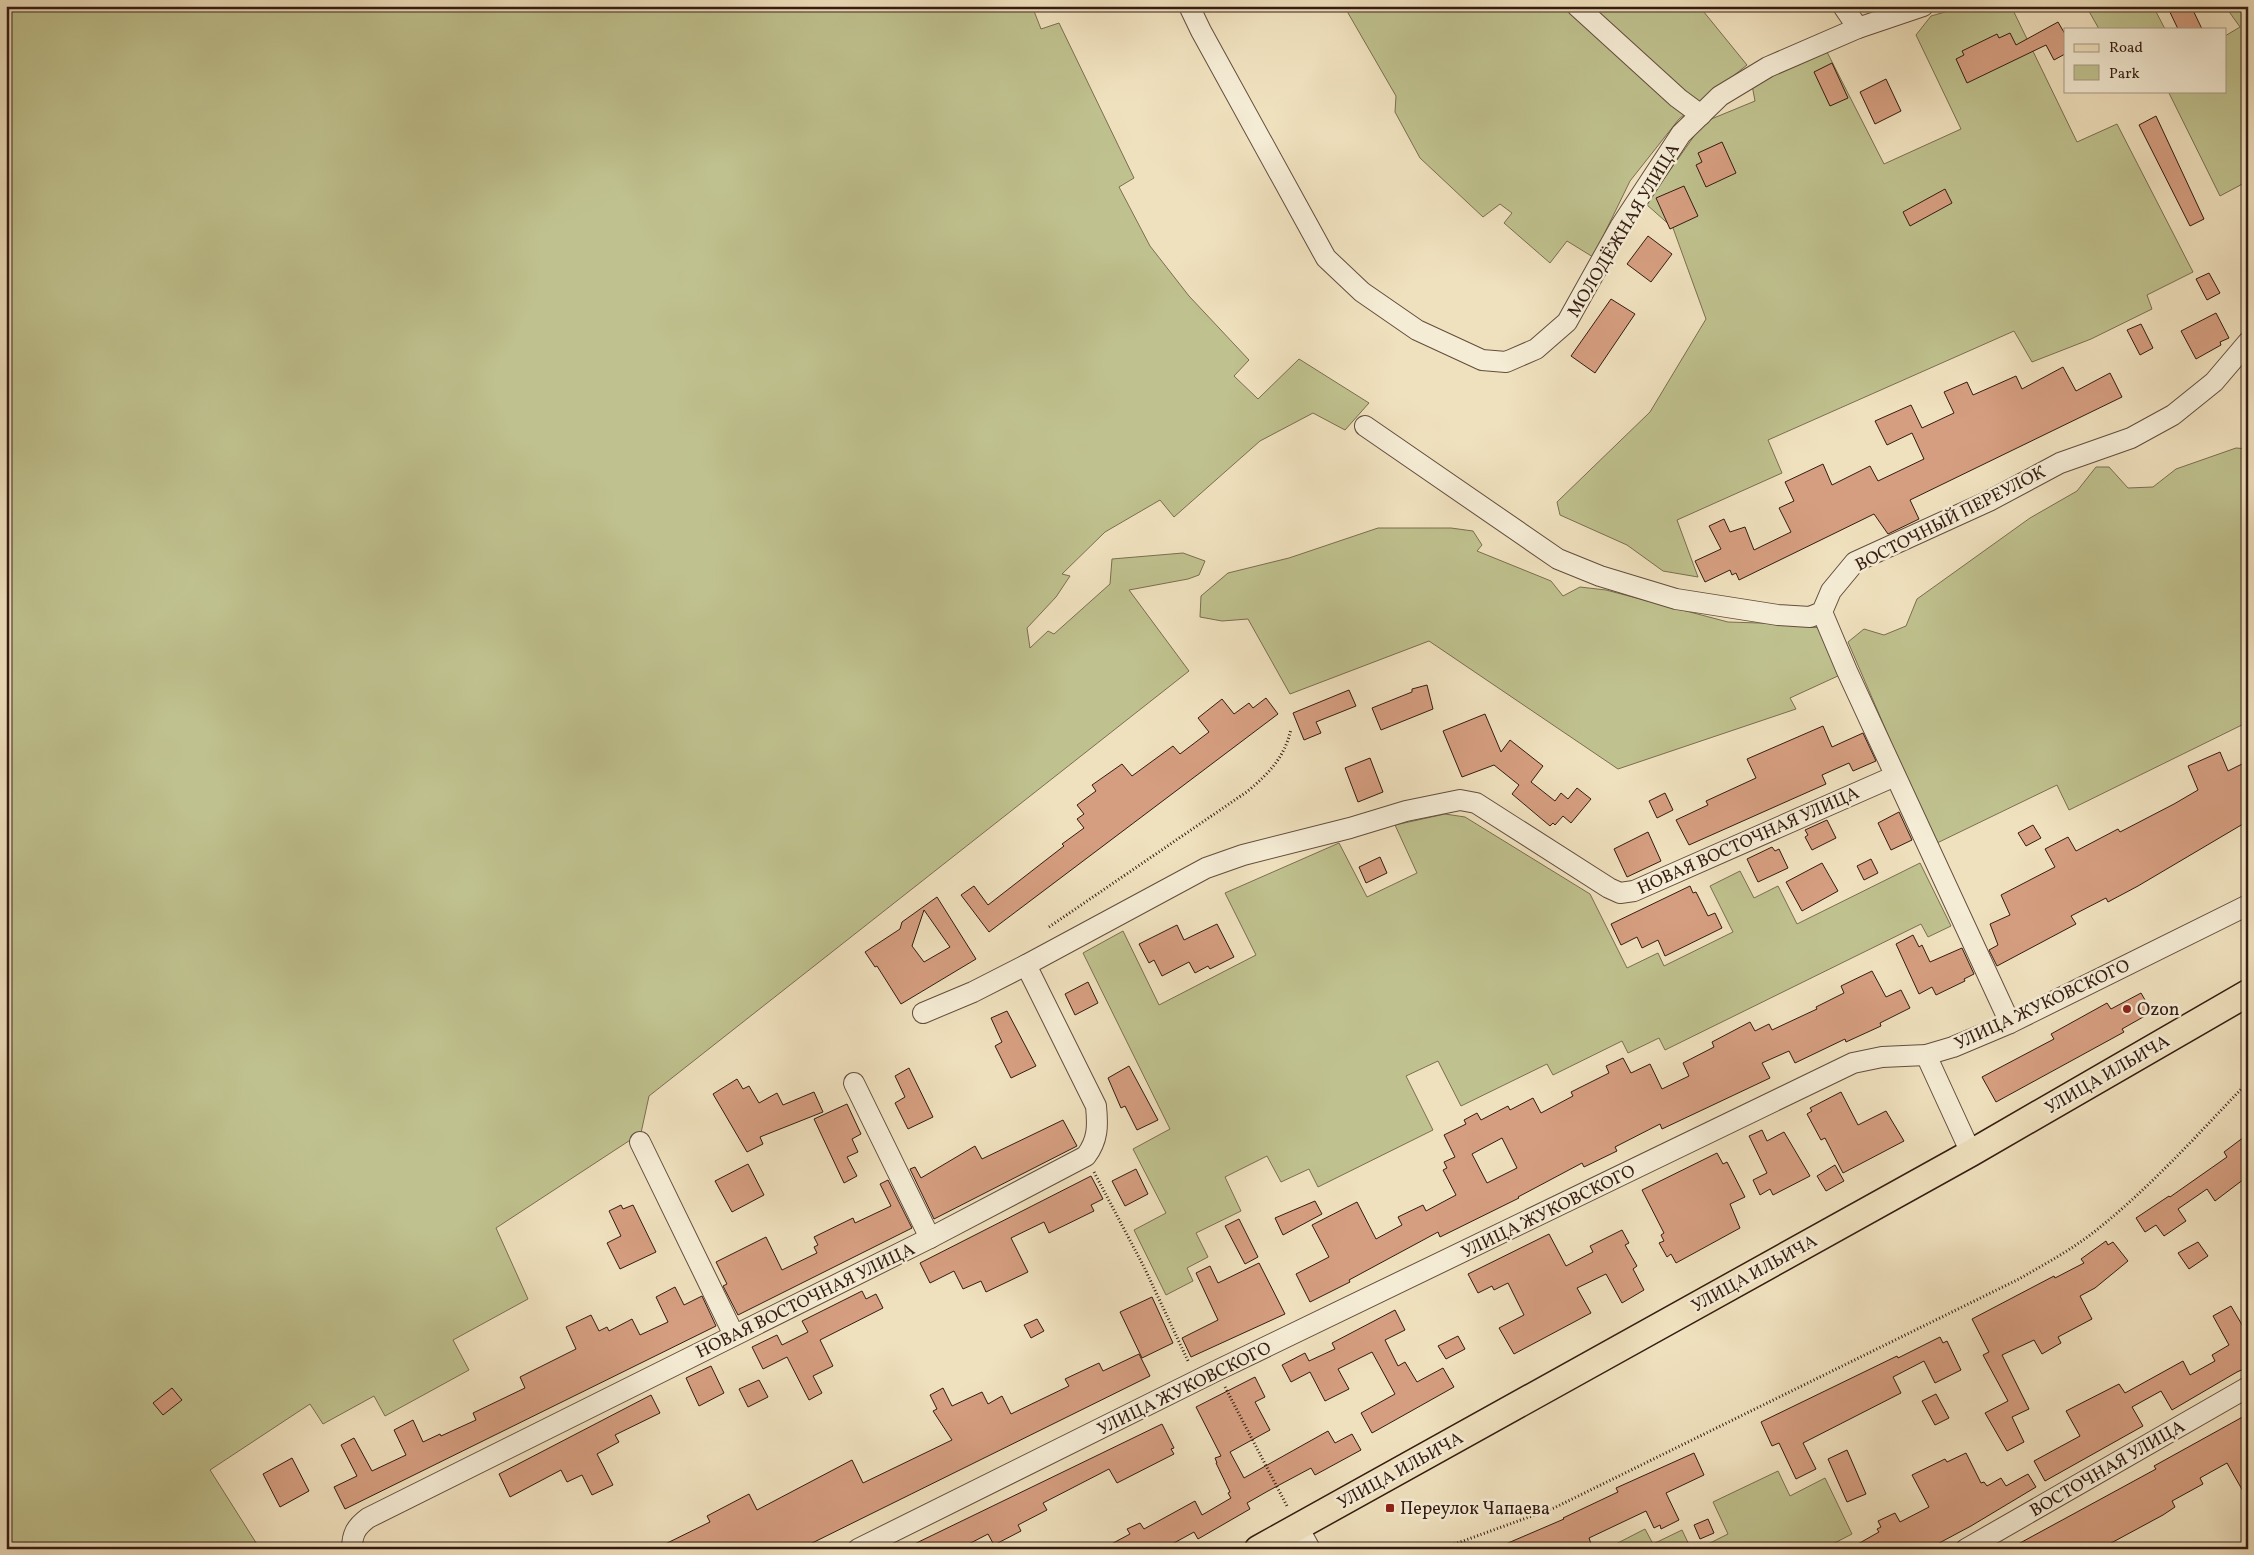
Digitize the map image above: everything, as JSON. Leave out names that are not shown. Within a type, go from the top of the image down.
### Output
[{"type":"main road","name":"УЛИЦА ИЛЬИЧА","points":[[1258,1549],[1304,1538],[2248,993]]},
{"type":"street","name":"МОЛОДЁЖНАЯ УЛИЦА","points":[[1190,6],[1201,31],[1326,258],[1362,292],[1417,330],[1482,360],[1506,362],[1536,349],[1567,322],[1625,220],[1681,134],[1720,96],[1768,67],[1858,28],[1924,6]]},
{"type":"street","points":[[1577,6],[1678,98],[1701,115]]},
{"type":"street","points":[[1843,6],[1858,28]]},
{"type":"street","name":"ВОСТОЧНЫЙ ПЕРЕУЛОК","points":[[1822,612],[1831,590],[1855,562],[1989,501],[2060,463],[2131,438],[2172,415],[2214,382],[2248,342]]},
{"type":"street","points":[[1365,426],[1558,559],[1600,576],[1676,599],[1778,615],[1810,618],[1822,612],[1895,776],[2010,1023]]},
{"type":"street","name":"НОВАЯ ВОСТОЧНАЯ УЛИЦА","points":[[923,1013],[973,992],[1026,966],[1206,868],[1243,855],[1350,828],[1406,811],[1460,800],[1476,803],[1620,893],[1634,891],[1895,776]]},
{"type":"street","name":"УЛИЦА ЖУКОВСКОГО","points":[[858,1549],[1216,1371],[1853,1064],[1882,1057],[1926,1055],[1954,1048],[2010,1023],[2248,905]]},
{"type":"street","points":[[1026,966],[1096,1106],[1098,1126],[1094,1145],[1086,1156]]},
{"type":"street","points":[[1926,1055],[1971,1153]]},
{"type":"street","points":[[854,1083],[930,1238]]},
{"type":"street","points":[[640,1142],[734,1335]]},
{"type":"street","name":"НОВАЯ ВОСТОЧНАЯ УЛИЦА","points":[[352,1549],[352,1537],[358,1526],[368,1518],[930,1238],[1086,1156]]},
{"type":"street","name":"ВОСТОЧНАЯ УЛИЦА","points":[[1966,1549],[2248,1388]]},
{"type":"path","points":[[1049,927],[1248,791],[1270,772],[1288,746],[1292,729]]},
{"type":"path","points":[[1441,1549],[1554,1508],[2057,1258],[2094,1232],[2156,1177],[2248,1082]]},
{"type":"path","points":[[1086,1156],[1144,1267],[1197,1381]]},
{"type":"path","points":[[1216,1371],[1304,1538]]},
{"type":"green space","points":[[6,6],[1032,6],[1041,29],[1059,23],[1134,178],[1119,187],[1150,246],[1189,296],[1249,360],[1234,376],[1258,399],[1299,359],[1369,403],[1345,430],[1313,413],[1260,441],[1174,517],[1160,500],[1105,532],[1062,574],[1070,576],[1056,597],[1027,628],[1030,648],[1048,631],[1054,634],[1110,584],[1112,559],[1183,553],[1205,561],[1199,575],[1188,579],[1129,590],[1189,671],[649,1096],[641,1133],[496,1228],[528,1299],[453,1340],[469,1370],[385,1416],[374,1396],[323,1424],[310,1404],[210,1470],[260,1549],[6,1549]]},
{"type":"green space","points":[[1344,6],[1699,6],[1747,65],[1679,119],[1630,181],[1593,257],[1567,241],[1550,263],[1504,223],[1512,213],[1500,204],[1483,217],[1420,158],[1395,112],[1396,96]]},
{"type":"green space","points":[[1966,6],[2011,6],[2077,142],[2117,124],[2193,272],[2147,295],[2152,309],[2091,339],[2032,362],[2014,331],[1768,440],[1782,473],[1677,520],[1698,577],[1663,571],[1627,545],[1560,515],[1557,502],[1650,412],[1706,319],[1673,228],[1646,204],[1704,122],[1755,101],[1752,85],[1827,52],[1884,164],[1961,129],[1916,35],[1931,16]]},
{"type":"green space","points":[[2086,6],[2153,6],[2164,28],[2098,28]]},
{"type":"green space","points":[[2225,6],[2243,6],[2248,9],[2248,181],[2220,196],[2168,92],[2226,92],[2226,35],[2240,27]]},
{"type":"green space","points":[[2236,448],[2248,449],[2248,722],[2069,810],[2057,785],[1935,844],[1848,642],[1864,629],[1884,635],[1906,626],[1917,599],[2030,518],[2077,491],[2096,467],[2109,467],[2128,488],[2153,487],[2176,469]]},
{"type":"green space","points":[[1378,528],[1451,528],[1473,531],[1482,545],[1477,551],[1551,581],[1563,596],[1580,587],[1606,590],[1728,622],[1790,624],[1820,628],[1840,675],[1790,698],[1796,709],[1618,769],[1429,641],[1290,694],[1248,619],[1222,621],[1200,617],[1201,596],[1228,573],[1289,558]]},
{"type":"green space","points":[[1445,814],[1465,817],[1590,894],[1627,968],[1658,953],[1664,966],[1733,932],[1710,886],[1740,871],[1754,898],[1778,886],[1797,924],[1920,863],[1951,926],[1928,937],[1921,924],[1665,1050],[1659,1038],[1628,1053],[1622,1041],[1553,1075],[1547,1064],[1461,1106],[1438,1061],[1406,1076],[1433,1130],[1318,1187],[1309,1169],[1281,1182],[1267,1156],[1225,1177],[1241,1211],[1196,1233],[1208,1257],[1187,1268],[1193,1281],[1166,1295],[1134,1230],[1166,1213],[1133,1149],[1170,1129],[1083,953],[1123,931],[1159,1005],[1256,955],[1225,893],[1339,843],[1367,897],[1417,873],[1395,825]]},
{"type":"green space","points":[[1778,1471],[1790,1496],[1825,1478],[1852,1534],[1823,1549],[1698,1549],[1728,1534],[1713,1502]]},
{"type":"green space","points":[[1645,1529],[1653,1544],[1682,1530],[1691,1549],[1606,1549]]},
{"type":"building","points":[[2167,6],[2191,6],[2202,28],[2178,28]]},
{"type":"building","points":[[2058,22],[2064,32],[2064,55],[2054,60],[2046,45],[1967,83],[1956,59],[1964,55],[1962,51],[1997,34],[1999,38],[2010,33],[2016,45]]},
{"type":"building","points":[[1832,63],[1848,98],[1830,106],[1814,72]]},
{"type":"building","points":[[1886,79],[1901,111],[1875,124],[1860,92]]},
{"type":"building","points":[[2156,116],[2204,219],[2190,226],[2139,125]]},
{"type":"building","points":[[1722,142],[1736,173],[1706,187],[1696,165],[1702,162],[1698,153]]},
{"type":"building","points":[[1684,186],[1698,216],[1670,229],[1656,198]]},
{"type":"building","points":[[1945,189],[1952,203],[1910,226],[1903,212]]},
{"type":"building","points":[[1648,236],[1672,254],[1651,282],[1627,264]]},
{"type":"building","points":[[2209,273],[2220,293],[2207,300],[2196,279]]},
{"type":"building","points":[[1611,299],[1635,314],[1595,373],[1571,356]]},
{"type":"building","points":[[2216,313],[2229,338],[2220,342],[2221,345],[2196,359],[2181,331]]},
{"type":"building","points":[[2141,324],[2153,348],[2140,355],[2127,330]]},
{"type":"building","points":[[2063,367],[2076,391],[2110,373],[2122,397],[1910,500],[1919,519],[1888,534],[1874,514],[1739,580],[1736,573],[1732,575],[1730,570],[1705,582],[1695,561],[1721,549],[1709,526],[1724,519],[1730,532],[1745,527],[1754,550],[1791,532],[1779,508],[1794,501],[1785,482],[1823,464],[1832,485],[1870,466],[1878,481],[1924,459],[1912,433],[1887,445],[1875,421],[1911,405],[1922,428],[1954,413],[1944,392],[1967,382],[1973,395],[2016,376],[2022,389]]},
{"type":"building","points":[[1427,685],[1433,709],[1381,730],[1372,708],[1412,692],[1412,689]]},
{"type":"building","points":[[1349,690],[1356,706],[1316,722],[1321,733],[1304,740],[1293,713]]},
{"type":"building","points":[[1266,698],[1278,714],[989,932],[961,895],[974,886],[988,905],[1064,846],[1062,844],[1084,828],[1077,819],[1084,814],[1077,805],[1096,791],[1092,785],[1122,764],[1132,776],[1173,746],[1180,754],[1209,732],[1198,718],[1222,699],[1234,714],[1249,703],[1253,708]]},
{"type":"building","points":[[1485,714],[1501,752],[1510,740],[1543,766],[1531,782],[1555,801],[1561,793],[1568,799],[1577,788],[1591,799],[1571,823],[1563,816],[1555,825],[1553,823],[1550,826],[1512,794],[1519,785],[1494,765],[1462,777],[1443,731]]},
{"type":"building","points":[[1823,726],[1832,747],[1863,733],[1876,761],[1853,771],[1849,763],[1822,775],[1826,784],[1689,845],[1676,820],[1708,805],[1706,801],[1756,778],[1747,759]]},
{"type":"building","points":[[2220,752],[2228,771],[2248,761],[2248,821],[2138,886],[2108,902],[2106,898],[2071,916],[2076,924],[1997,966],[1989,950],[1998,945],[1990,924],[2010,915],[2001,895],[2055,867],[2045,849],[2068,837],[2076,851],[2118,829],[2120,832],[2174,804],[2198,790],[2188,766]]},
{"type":"building","points":[[1370,758],[1383,792],[1358,802],[1345,768]]},
{"type":"building","points":[[1665,793],[1673,810],[1657,818],[1649,801]]},
{"type":"building","points":[[1899,812],[1912,840],[1891,850],[1878,823]]},
{"type":"building","points":[[1827,820],[1836,838],[1812,850],[1805,837],[1808,835],[1805,830]]},
{"type":"building","points":[[2033,825],[2041,838],[2026,846],[2018,833]]},
{"type":"building","points":[[1648,832],[1661,861],[1627,877],[1614,849]]},
{"type":"building","points":[[1772,847],[1775,851],[1779,849],[1788,868],[1758,882],[1747,859]]},
{"type":"building","points":[[1380,857],[1387,873],[1366,883],[1359,867]]},
{"type":"building","points":[[1871,859],[1878,873],[1864,880],[1857,866]]},
{"type":"building","points":[[1822,863],[1838,891],[1802,911],[1786,882]]},
{"type":"building","points":[[1690,886],[1693,893],[1696,892],[1708,916],[1715,913],[1722,928],[1665,956],[1658,940],[1642,948],[1637,937],[1621,945],[1611,924]]},
{"type":"building","points":[[937,897],[976,959],[901,1004],[877,966],[875,967],[865,952],[900,929],[902,922]],"holes":[[[924,910],[950,947],[924,962],[912,946]]]},
{"type":"building","points":[[1217,924],[1234,957],[1210,969],[1208,966],[1195,973],[1189,962],[1162,976],[1154,960],[1149,963],[1139,944],[1177,925],[1184,940]]},
{"type":"building","points":[[1913,935],[1919,947],[1922,945],[1930,962],[1962,948],[1974,974],[1964,979],[1965,981],[1936,995],[1932,987],[1919,994],[1896,944]]},
{"type":"building","points":[[1872,971],[1886,997],[1901,990],[1910,1008],[1880,1023],[1881,1026],[1846,1042],[1845,1039],[1795,1063],[1789,1051],[1762,1063],[1770,1078],[1662,1129],[1660,1124],[1615,1147],[1617,1151],[1584,1167],[1582,1163],[1519,1198],[1440,1237],[1438,1232],[1349,1280],[1350,1282],[1310,1302],[1296,1274],[1329,1257],[1312,1225],[1357,1202],[1376,1239],[1402,1225],[1398,1217],[1423,1205],[1426,1211],[1456,1195],[1443,1170],[1447,1168],[1444,1162],[1455,1157],[1444,1135],[1466,1124],[1464,1120],[1477,1113],[1481,1120],[1508,1106],[1510,1110],[1533,1098],[1541,1113],[1573,1096],[1571,1092],[1609,1073],[1606,1066],[1623,1058],[1631,1073],[1650,1064],[1662,1089],[1689,1076],[1683,1063],[1714,1047],[1712,1042],[1750,1022],[1755,1031],[1769,1024],[1772,1030],[1817,1009],[1816,1007],[1844,993],[1841,986]],"holes":[[[1502,1138],[1517,1168],[1487,1183],[1472,1154]]]},
{"type":"building","points":[[1088,982],[1098,1003],[1075,1015],[1065,994]]},
{"type":"building","points":[[2141,993],[2152,1012],[2122,1029],[2124,1032],[1996,1102],[1982,1077],[2054,1039],[2051,1034],[2107,1003],[2111,1009]]},
{"type":"building","points":[[1007,1011],[1036,1066],[1011,1078],[995,1046],[1002,1042],[991,1018]]},
{"type":"building","points":[[1129,1066],[1158,1120],[1137,1130],[1125,1106],[1121,1108],[1108,1078]]},
{"type":"building","points":[[909,1068],[933,1117],[908,1129],[895,1103],[905,1097],[895,1076]]},
{"type":"building","points":[[737,1079],[743,1089],[749,1086],[759,1103],[777,1093],[783,1105],[814,1092],[823,1112],[760,1137],[763,1144],[747,1152],[713,1094]]},
{"type":"building","points":[[1841,1092],[1858,1125],[1886,1111],[1904,1141],[1843,1173],[1825,1138],[1821,1140],[1807,1114],[1812,1111],[1810,1108]]},
{"type":"building","points":[[847,1104],[861,1134],[852,1139],[858,1152],[847,1157],[857,1176],[844,1183],[814,1119]]},
{"type":"building","points":[[1063,1120],[1077,1146],[934,1219],[910,1169],[915,1167],[921,1178],[975,1146],[982,1159]]},
{"type":"building","points":[[1762,1130],[1767,1141],[1784,1132],[1810,1176],[1773,1195],[1770,1189],[1760,1195],[1753,1180],[1767,1173],[1749,1136]]},
{"type":"building","points":[[2248,1134],[2248,1176],[2215,1201],[2207,1189],[2178,1209],[2186,1221],[2164,1236],[2156,1225],[2145,1232],[2136,1218],[2227,1157],[2224,1152]]},
{"type":"building","points":[[1717,1153],[1723,1164],[1727,1162],[1745,1197],[1730,1204],[1740,1228],[1676,1263],[1671,1254],[1667,1257],[1659,1243],[1664,1241],[1661,1235],[1664,1233],[1642,1190]]},
{"type":"building","points":[[748,1164],[764,1195],[732,1212],[715,1181]]},
{"type":"building","points":[[1835,1165],[1844,1181],[1826,1191],[1817,1176]]},
{"type":"building","points":[[1136,1169],[1148,1194],[1125,1206],[1112,1181]]},
{"type":"building","points":[[1091,1176],[1103,1199],[1091,1205],[1094,1211],[1049,1233],[1044,1222],[1011,1238],[1028,1272],[986,1292],[981,1281],[963,1289],[954,1271],[930,1283],[920,1263]]},
{"type":"building","points":[[888,1180],[912,1228],[738,1315],[723,1286],[727,1284],[716,1262],[766,1237],[782,1270],[817,1253],[814,1247],[818,1245],[814,1237],[853,1218],[855,1223],[891,1206],[880,1184]]},
{"type":"building","points":[[1315,1201],[1322,1214],[1283,1235],[1275,1218]]},
{"type":"building","points":[[621,1205],[623,1209],[633,1205],[656,1252],[620,1269],[607,1243],[621,1236],[609,1211]]},
{"type":"building","points":[[1239,1219],[1258,1257],[1245,1264],[1225,1226]]},
{"type":"building","points":[[1622,1230],[1629,1243],[1625,1245],[1637,1266],[1633,1269],[1644,1290],[1622,1303],[1606,1274],[1577,1288],[1591,1313],[1514,1354],[1499,1328],[1524,1315],[1508,1283],[1494,1290],[1492,1286],[1478,1293],[1468,1274],[1549,1234],[1566,1266],[1593,1252],[1590,1246]]},
{"type":"building","points":[[2106,1241],[2108,1245],[2113,1242],[2128,1261],[2095,1288],[2080,1296],[2092,1319],[2058,1337],[2061,1343],[2042,1354],[2034,1340],[2002,1355],[2029,1409],[2012,1417],[2024,1442],[2007,1451],[1985,1413],[2008,1401],[1983,1355],[1989,1352],[1972,1319],[2054,1276],[2055,1278],[2084,1263],[2081,1259]]},
{"type":"building","points":[[2198,1242],[2208,1256],[2189,1269],[2178,1253]]},
{"type":"building","points":[[1259,1263],[1285,1314],[1191,1357],[1182,1338],[1218,1320],[1196,1273],[1210,1266],[1218,1283]]},
{"type":"building","points":[[675,1287],[684,1305],[702,1296],[716,1326],[345,1509],[334,1487],[357,1476],[341,1445],[354,1438],[372,1471],[406,1455],[394,1430],[413,1420],[423,1442],[476,1420],[473,1413],[525,1388],[520,1377],[576,1349],[566,1327],[591,1315],[599,1331],[607,1327],[609,1331],[632,1319],[640,1335],[668,1322],[656,1297]]},
{"type":"building","points":[[862,1291],[866,1299],[876,1294],[883,1308],[820,1340],[833,1366],[813,1376],[822,1393],[809,1400],[787,1357],[763,1369],[752,1347],[777,1335],[782,1345],[808,1332],[802,1321]]},
{"type":"building","points":[[1152,1297],[1173,1343],[1142,1358],[1120,1312]]},
{"type":"building","points":[[2231,1306],[2248,1335],[2248,1367],[2172,1410],[2161,1391],[2132,1407],[2143,1426],[2045,1481],[2034,1461],[2080,1436],[2066,1411],[2119,1384],[2125,1393],[2183,1361],[2190,1375],[2215,1361],[2212,1355],[2229,1345],[2213,1316]]},
{"type":"building","points":[[1395,1310],[1405,1330],[1385,1340],[1398,1366],[1405,1362],[1417,1382],[1443,1368],[1454,1387],[1372,1433],[1361,1413],[1395,1394],[1372,1352],[1338,1369],[1349,1389],[1325,1401],[1310,1372],[1291,1382],[1282,1365],[1305,1353],[1309,1361],[1335,1349],[1332,1343]]},
{"type":"building","points":[[1037,1319],[1044,1331],[1031,1338],[1024,1325]]},
{"type":"building","points":[[1458,1336],[1465,1349],[1446,1359],[1438,1346]]},
{"type":"building","points":[[1940,1337],[1943,1343],[1947,1341],[1961,1370],[1935,1383],[1924,1361],[1893,1377],[1901,1393],[1803,1443],[1816,1469],[1796,1479],[1779,1443],[1772,1446],[1761,1422]]},
{"type":"building","points":[[1139,1354],[1150,1376],[800,1549],[655,1549],[710,1522],[707,1516],[749,1494],[757,1510],[852,1460],[863,1483],[952,1440],[933,1411],[937,1409],[930,1395],[943,1388],[952,1406],[982,1392],[988,1404],[1002,1396],[1011,1414],[1069,1386],[1065,1379],[1099,1363],[1103,1371]]},
{"type":"building","points":[[711,1366],[724,1393],[699,1406],[686,1378]]},
{"type":"building","points":[[1255,1377],[1265,1397],[1255,1402],[1270,1430],[1230,1452],[1244,1478],[1328,1431],[1335,1443],[1352,1434],[1361,1450],[1315,1475],[1311,1468],[1268,1491],[1247,1503],[1250,1509],[1198,1539],[1194,1532],[1163,1549],[1102,1549],[1130,1534],[1127,1529],[1140,1523],[1144,1529],[1195,1501],[1202,1515],[1231,1498],[1216,1463],[1215,1458],[1221,1456],[1196,1407]]},
{"type":"building","points":[[759,1380],[768,1397],[748,1407],[739,1389]]},
{"type":"building","points":[[172,1388],[182,1400],[163,1415],[153,1403]]},
{"type":"building","points":[[1936,1394],[1949,1418],[1935,1425],[1922,1401]]},
{"type":"building","points":[[651,1395],[660,1413],[615,1435],[619,1442],[597,1454],[613,1485],[592,1495],[582,1475],[567,1482],[561,1470],[510,1497],[499,1474]]},
{"type":"building","points":[[2248,1414],[2248,1500],[2227,1463],[2200,1478],[2203,1484],[2172,1501],[2175,1507],[2100,1549],[2009,1549],[2156,1469],[2154,1466]]},
{"type":"building","points":[[1162,1424],[1174,1448],[1171,1449],[1174,1454],[1117,1483],[1109,1469],[1043,1503],[1047,1510],[1018,1525],[1021,1531],[994,1545],[988,1534],[959,1549],[904,1549]]},
{"type":"building","points":[[1847,1450],[1866,1494],[1847,1502],[1828,1459]]},
{"type":"building","points":[[1694,1453],[1704,1475],[1666,1493],[1679,1520],[1661,1529],[1660,1525],[1654,1528],[1646,1511],[1589,1538],[1593,1549],[1494,1549],[1564,1519],[1618,1492],[1616,1488]]},
{"type":"building","points":[[1966,1453],[1981,1483],[1984,1482],[1987,1486],[2001,1478],[2006,1486],[2028,1474],[2036,1487],[1928,1549],[1849,1549],[1879,1532],[1877,1529],[1881,1527],[1878,1521],[1895,1513],[1900,1522],[1929,1507],[1912,1475],[1945,1459],[1947,1462]]},
{"type":"building","points":[[292,1458],[309,1491],[280,1507],[263,1474]]},
{"type":"building","points":[[1708,1519],[1714,1533],[1700,1539],[1694,1525]]},
{"type":"place","name":"Ozon","points":[[2127,1009]]},
{"type":"place","name":"Переулок Чапаева","points":[[1390,1508]]}]
